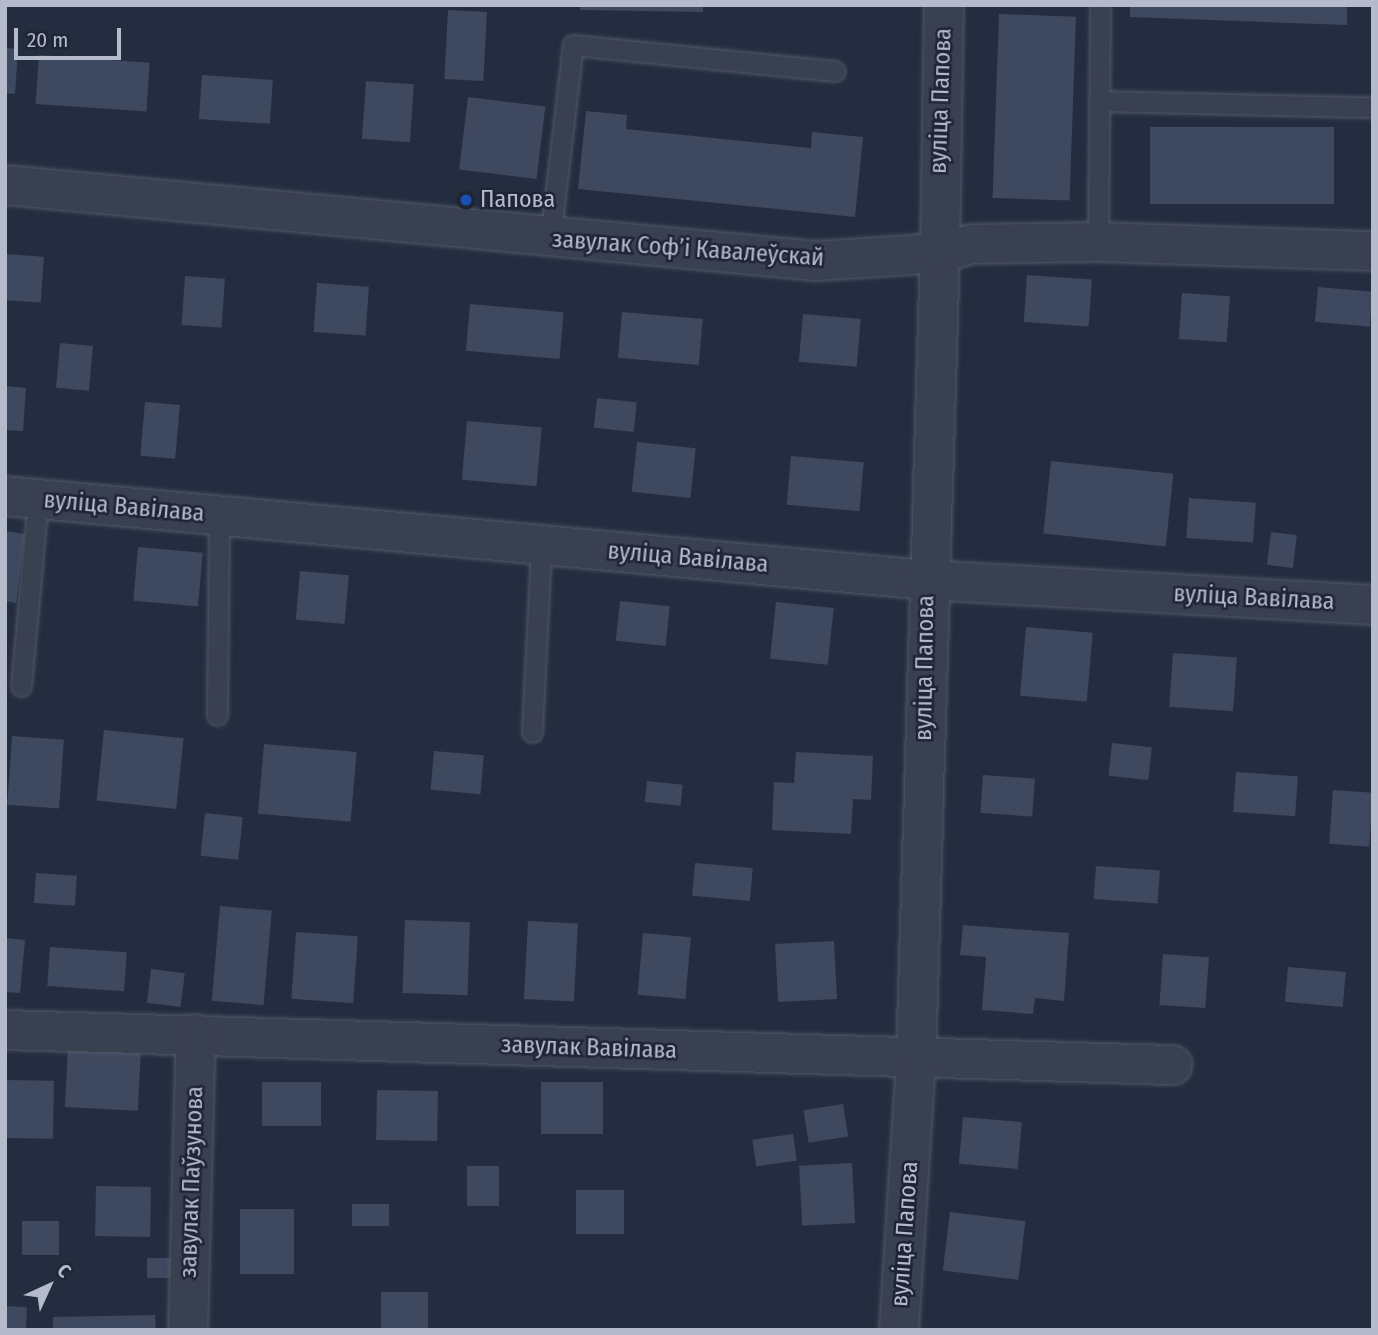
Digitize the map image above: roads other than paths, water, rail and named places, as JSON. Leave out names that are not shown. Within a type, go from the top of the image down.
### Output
[{"type":"street","name":"вуліца Папова","points":[[899,1330],[916,1060],[927,580],[940,253],[944,5]]},
{"type":"street","name":"завулак Софʼі Кавалеўскай","points":[[5,185],[550,240],[816,261],[940,253],[972,244],[1098,242],[1373,251]]},
{"type":"street","name":"вуліца Вавілава","points":[[22,497],[927,580],[1373,605]]},
{"type":"street","name":"завулак Вавілава","points":[[5,1030],[196,1034],[916,1060],[1172,1065]]},
{"type":"street","name":"завулак Паўзунова","points":[[188,1330],[196,1034]]},
{"type":"lane","points":[[1098,242],[1100,5]]},
{"type":"lane","points":[[550,240],[573,45],[835,71]]},
{"type":"lane","points":[[1099,101],[1373,107]]},
{"type":"lane","points":[[21,687],[22,497]]},
{"type":"lane","points":[[217,715],[219,515]]},
{"type":"lane","points":[[532,732],[541,545]]},
{"type":"place","name":"Папова","points":[[466,200]]}]
